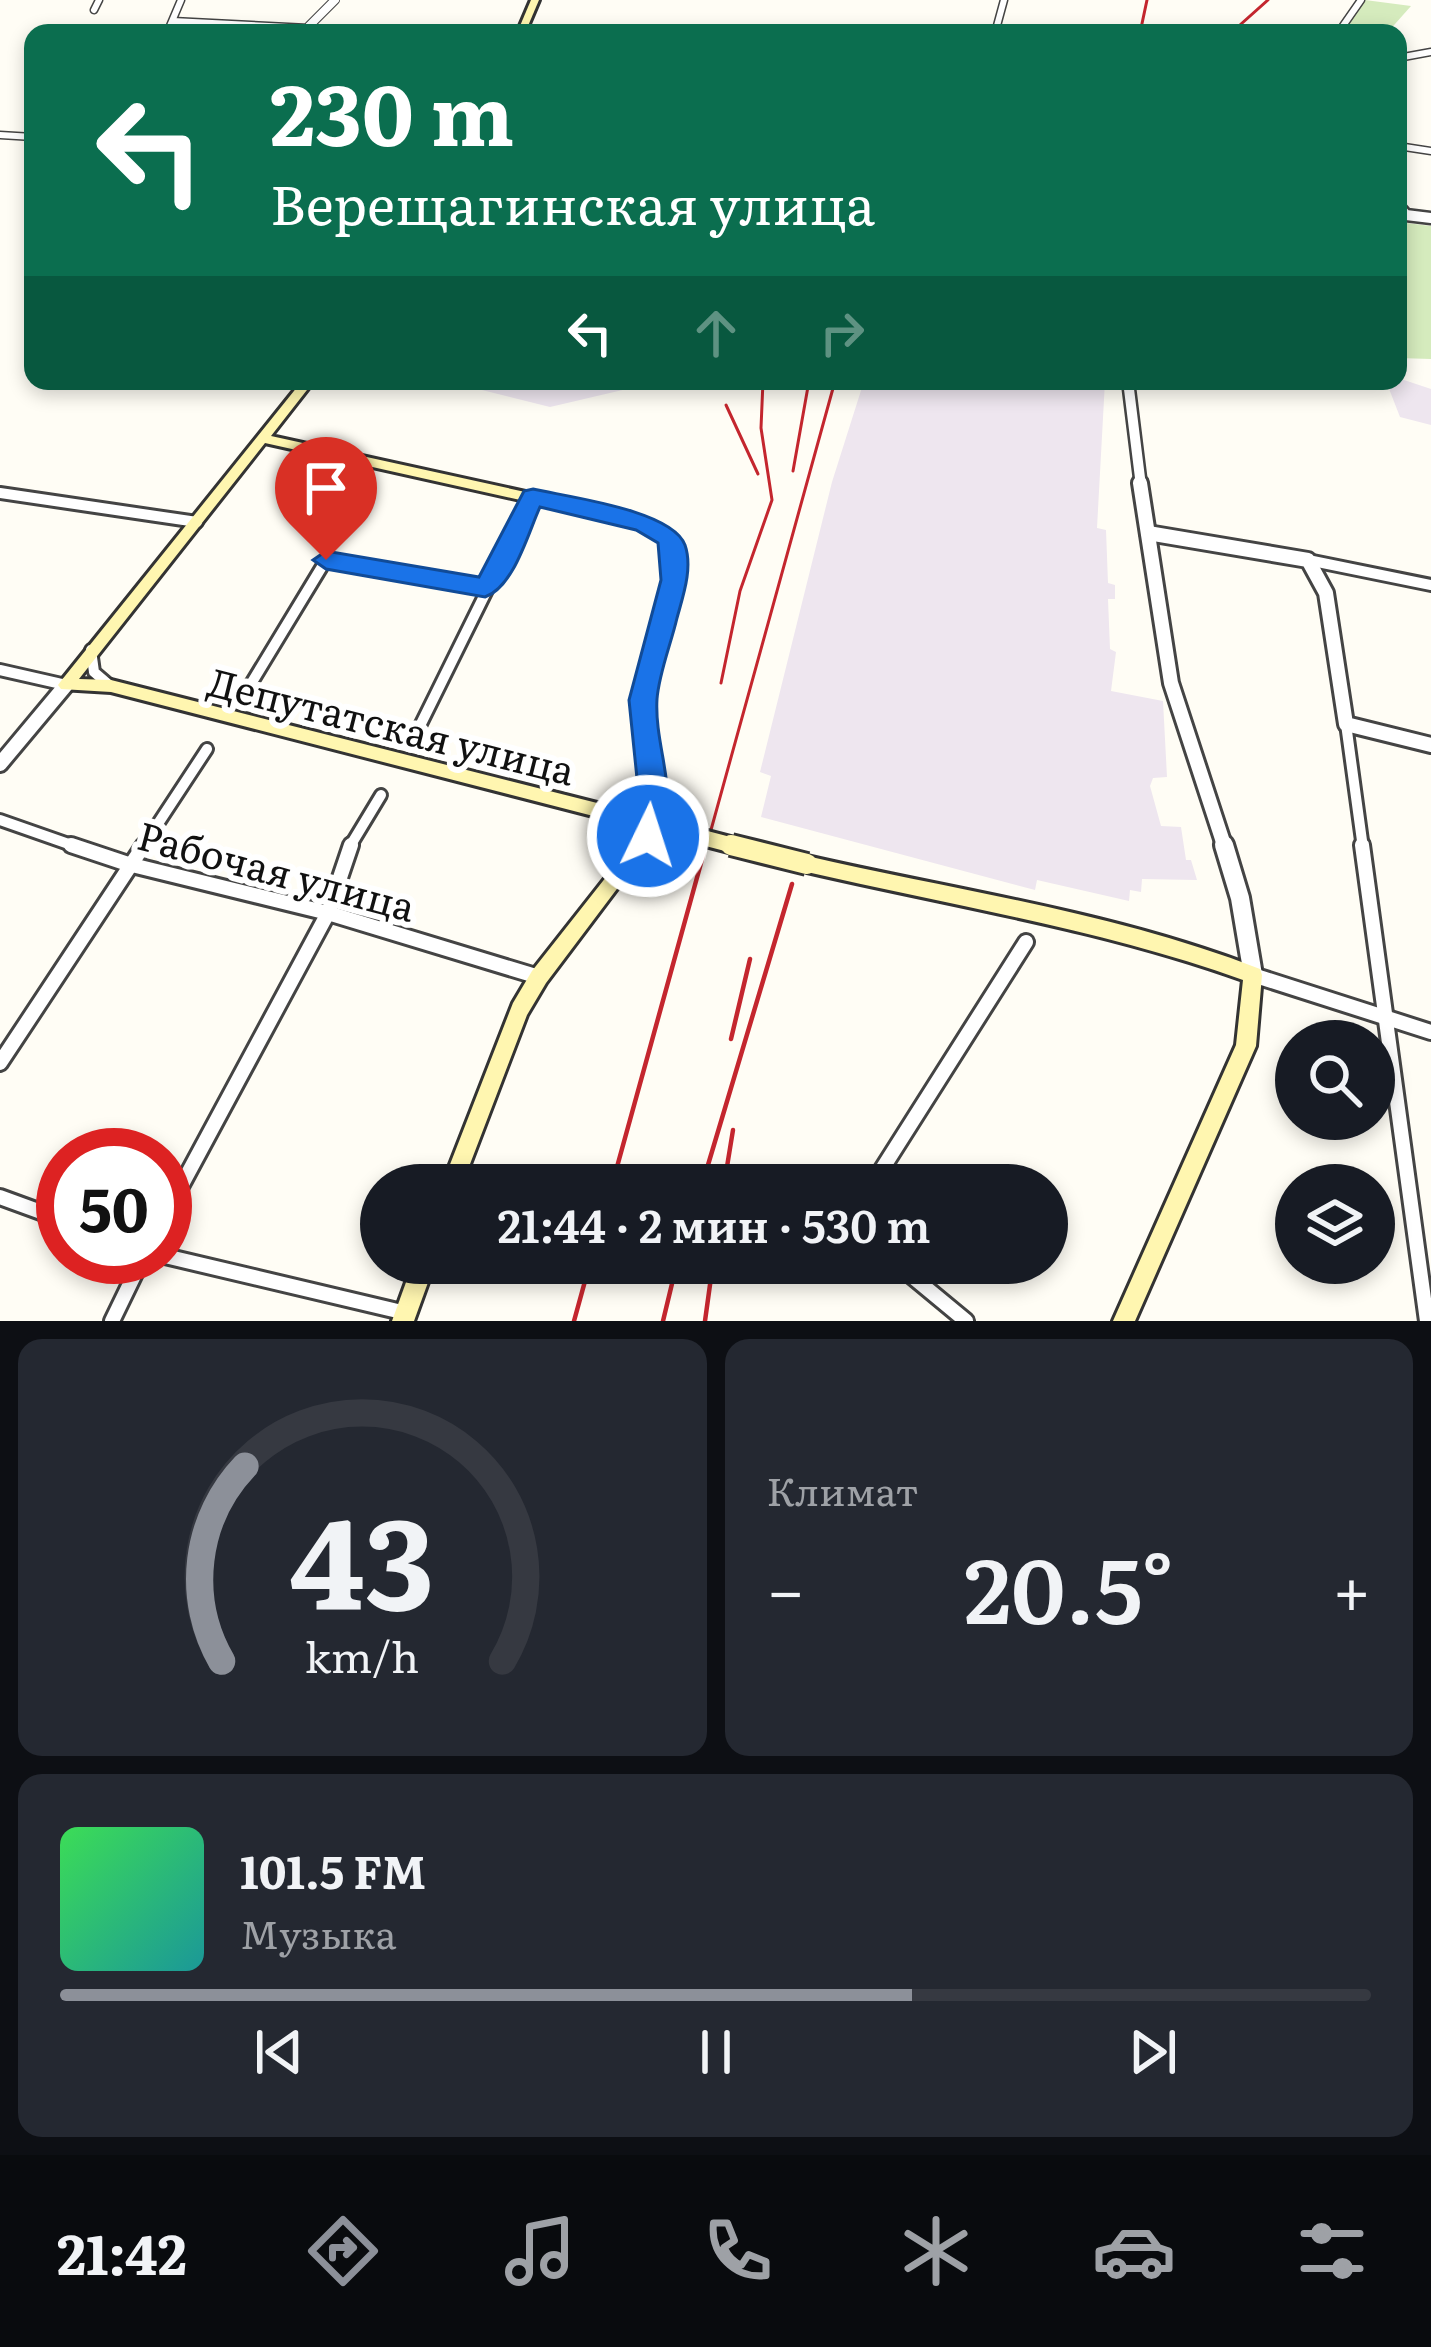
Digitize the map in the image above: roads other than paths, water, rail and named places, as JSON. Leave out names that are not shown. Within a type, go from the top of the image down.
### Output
[{"type":"main road","points":[[65,685],[301,390]]},
{"type":"main road","points":[[265,439],[644,524],[668,537],[676,562],[643,700],[654,798],[648,836],[539,977],[513,1027],[460,1164]]},
{"type":"main road","name":"Депутатская улица","points":[[65,685],[111,686],[807,864],[1101,925],[1184,947],[1253,975]]},
{"type":"main road","points":[[1124,1321],[1246,1046],[1253,975]]},
{"type":"main road","points":[[404,1317],[416,1284]]},
{"type":"street","points":[[94,10],[99,0]]},
{"type":"street","points":[[172,24],[181,0]]},
{"type":"street","points":[[311,24],[335,0]]},
{"type":"street","points":[[992,0],[1003,2]]},
{"type":"street","points":[[173,21],[255,24]]},
{"type":"street","points":[[1129,390],[1172,684],[1243,894],[1253,975],[1431,1032]]},
{"type":"street","points":[[0,493],[197,522]]},
{"type":"street","points":[[411,744],[533,497]]},
{"type":"street","points":[[1148,533],[1431,585]]},
{"type":"street","points":[[243,697],[326,560],[485,587]]},
{"type":"street","points":[[1308,560],[1326,593],[1389,1017],[1427,1321]]},
{"type":"street","points":[[91,650],[94,672],[111,686]]},
{"type":"street","name":"Депутатская улица","points":[[0,670],[65,685]]},
{"type":"street","points":[[0,764],[65,685]]},
{"type":"street","points":[[1346,724],[1431,745]]},
{"type":"street","points":[[0,1063],[207,749]]},
{"type":"street","points":[[192,1166],[328,913],[347,850],[381,795]]},
{"type":"street","name":"Рабочая улица","points":[[0,820],[128,864],[328,913],[539,977]]},
{"type":"street","points":[[886,1164],[1026,942]]},
{"type":"street","points":[[0,1197],[36,1210]]},
{"type":"street","points":[[192,1263],[404,1317]]},
{"type":"street","points":[[112,1321],[130,1284]]},
{"type":"street","points":[[921,1284],[966,1321]]},
{"type":"railway","points":[[1142,24],[1147,0]]},
{"type":"railway","points":[[1241,24],[1268,0]]},
{"type":"railway","points":[[721,683],[740,591],[772,500],[761,428],[763,390]]},
{"type":"railway","points":[[793,471],[807,390]]},
{"type":"railway","points":[[706,848],[833,390]]},
{"type":"railway","points":[[726,405],[758,474]]},
{"type":"railway","points":[[618,1164],[706,845]]},
{"type":"railway","points":[[708,1164],[792,884]]},
{"type":"railway","points":[[731,1039],[750,959]]},
{"type":"railway","points":[[727,1164],[733,1130]]},
{"type":"railway","points":[[574,1321],[584,1284]]},
{"type":"railway","points":[[663,1321],[672,1284]]},
{"type":"railway","points":[[705,1321],[710,1284]]}]
